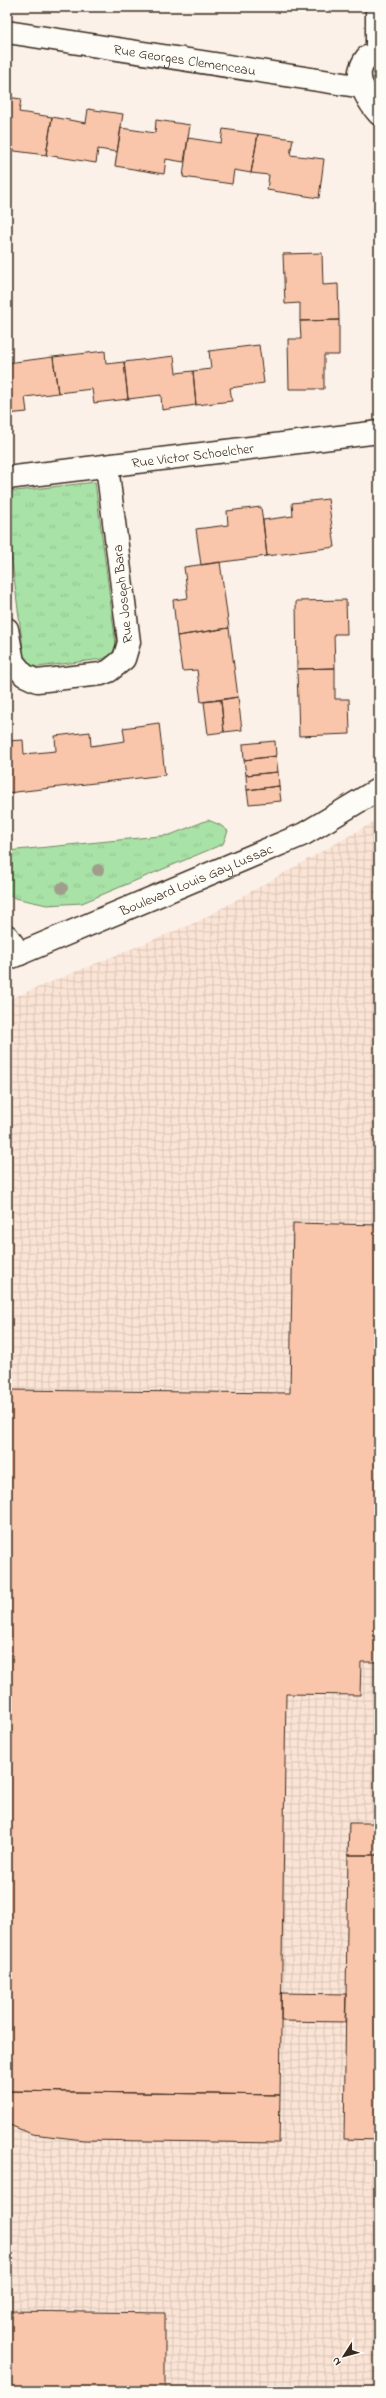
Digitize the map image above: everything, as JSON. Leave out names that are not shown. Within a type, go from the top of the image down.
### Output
[{"type":"street","points":[[377,7],[378,53],[367,57],[360,70],[363,87],[379,114]]},
{"type":"street","name":"Rue Georges Clemenceau","points":[[7,32],[363,87]]},
{"type":"street","name":"Rue Victor Schoelcher","points":[[7,478],[379,432]]},
{"type":"street","name":"Rue Joseph Bara","points":[[7,629],[13,662],[24,675],[37,681],[101,674],[117,665],[124,658],[129,642],[107,466]]},
{"type":"street","name":"Boulevard Louis Gay Lussac","points":[[13,957],[304,834],[379,789]]},
{"type":"street","points":[[7,936],[13,957]]},
{"type":"shaded area","points":[[379,819],[379,2391],[7,2391],[7,1000],[199,921]]},
{"type":"green space","points":[[95,482],[116,645],[112,654],[103,659],[37,667],[31,665],[24,656],[7,524],[7,492]]},
{"type":"green space","points":[[208,820],[220,825],[228,831],[223,844],[82,903],[47,905],[15,898],[7,894],[7,851],[170,835]]},
{"type":"building","points":[[7,97],[21,99],[19,112],[52,117],[46,155],[7,150]]},
{"type":"building","points":[[88,109],[123,114],[117,152],[98,149],[96,163],[46,155],[52,117],[86,123]]},
{"type":"building","points":[[156,120],[190,125],[184,162],[166,159],[164,174],[115,166],[121,128],[155,133]]},
{"type":"building","points":[[223,129],[258,134],[251,173],[234,170],[232,184],[183,177],[188,138],[221,143]]},
{"type":"building","points":[[258,134],[293,139],[290,155],[324,159],[319,198],[267,190],[269,175],[251,173]]},
{"type":"building","points":[[322,253],[323,285],[338,284],[339,320],[300,321],[300,303],[285,304],[283,254]]},
{"type":"building","points":[[339,320],[339,355],[324,355],[324,389],[289,389],[288,339],[301,339],[300,321]]},
{"type":"building","points":[[259,345],[264,383],[230,388],[232,401],[196,405],[193,371],[211,369],[209,351]]},
{"type":"building","points":[[105,351],[106,364],[124,362],[128,399],[94,403],[92,389],[58,393],[53,357]]},
{"type":"building","points":[[174,356],[176,373],[193,371],[196,405],[162,410],[161,395],[128,399],[124,362]]},
{"type":"building","points":[[53,357],[58,393],[25,397],[27,412],[7,414],[7,363]]},
{"type":"building","points":[[328,499],[335,547],[267,556],[263,520],[293,516],[292,503]]},
{"type":"building","points":[[261,507],[267,556],[201,565],[196,529],[228,525],[227,511]]},
{"type":"building","points":[[220,562],[229,628],[177,636],[173,600],[188,598],[184,567]]},
{"type":"building","points":[[346,600],[347,634],[334,634],[335,668],[297,669],[296,601]]},
{"type":"building","points":[[229,628],[238,697],[201,702],[197,670],[182,671],[177,636]]},
{"type":"building","points":[[335,668],[335,699],[349,699],[350,734],[299,736],[297,669]]},
{"type":"building","points":[[238,697],[242,730],[224,732],[221,700]]},
{"type":"building","points":[[221,700],[224,732],[208,734],[204,702]]},
{"type":"building","points":[[159,723],[165,775],[7,793],[7,741],[23,740],[24,754],[56,751],[55,736],[90,732],[91,746],[125,741],[123,728]]},
{"type":"building","points":[[275,741],[276,756],[244,760],[243,744]]},
{"type":"building","points":[[276,756],[278,772],[246,775],[244,760]]},
{"type":"building","points":[[278,772],[279,786],[247,790],[246,775]]},
{"type":"building","points":[[279,786],[281,801],[249,804],[247,790]]},
{"type":"building","points":[[293,1223],[379,1225],[379,1662],[361,1662],[360,1695],[286,1694],[280,2095],[7,2091],[7,1390],[290,1393]]},
{"type":"building","points":[[349,1823],[379,1823],[379,1855],[348,1855]]},
{"type":"building","points":[[348,1855],[379,1855],[379,2140],[344,2139]]},
{"type":"building","points":[[281,1993],[346,1994],[345,2022],[281,2021]]},
{"type":"building","points":[[7,2091],[280,2095],[279,2143],[84,2140],[32,2134],[7,2124]]},
{"type":"building","points":[[7,2311],[165,2313],[165,2389],[306,2391],[7,2391]]}]
